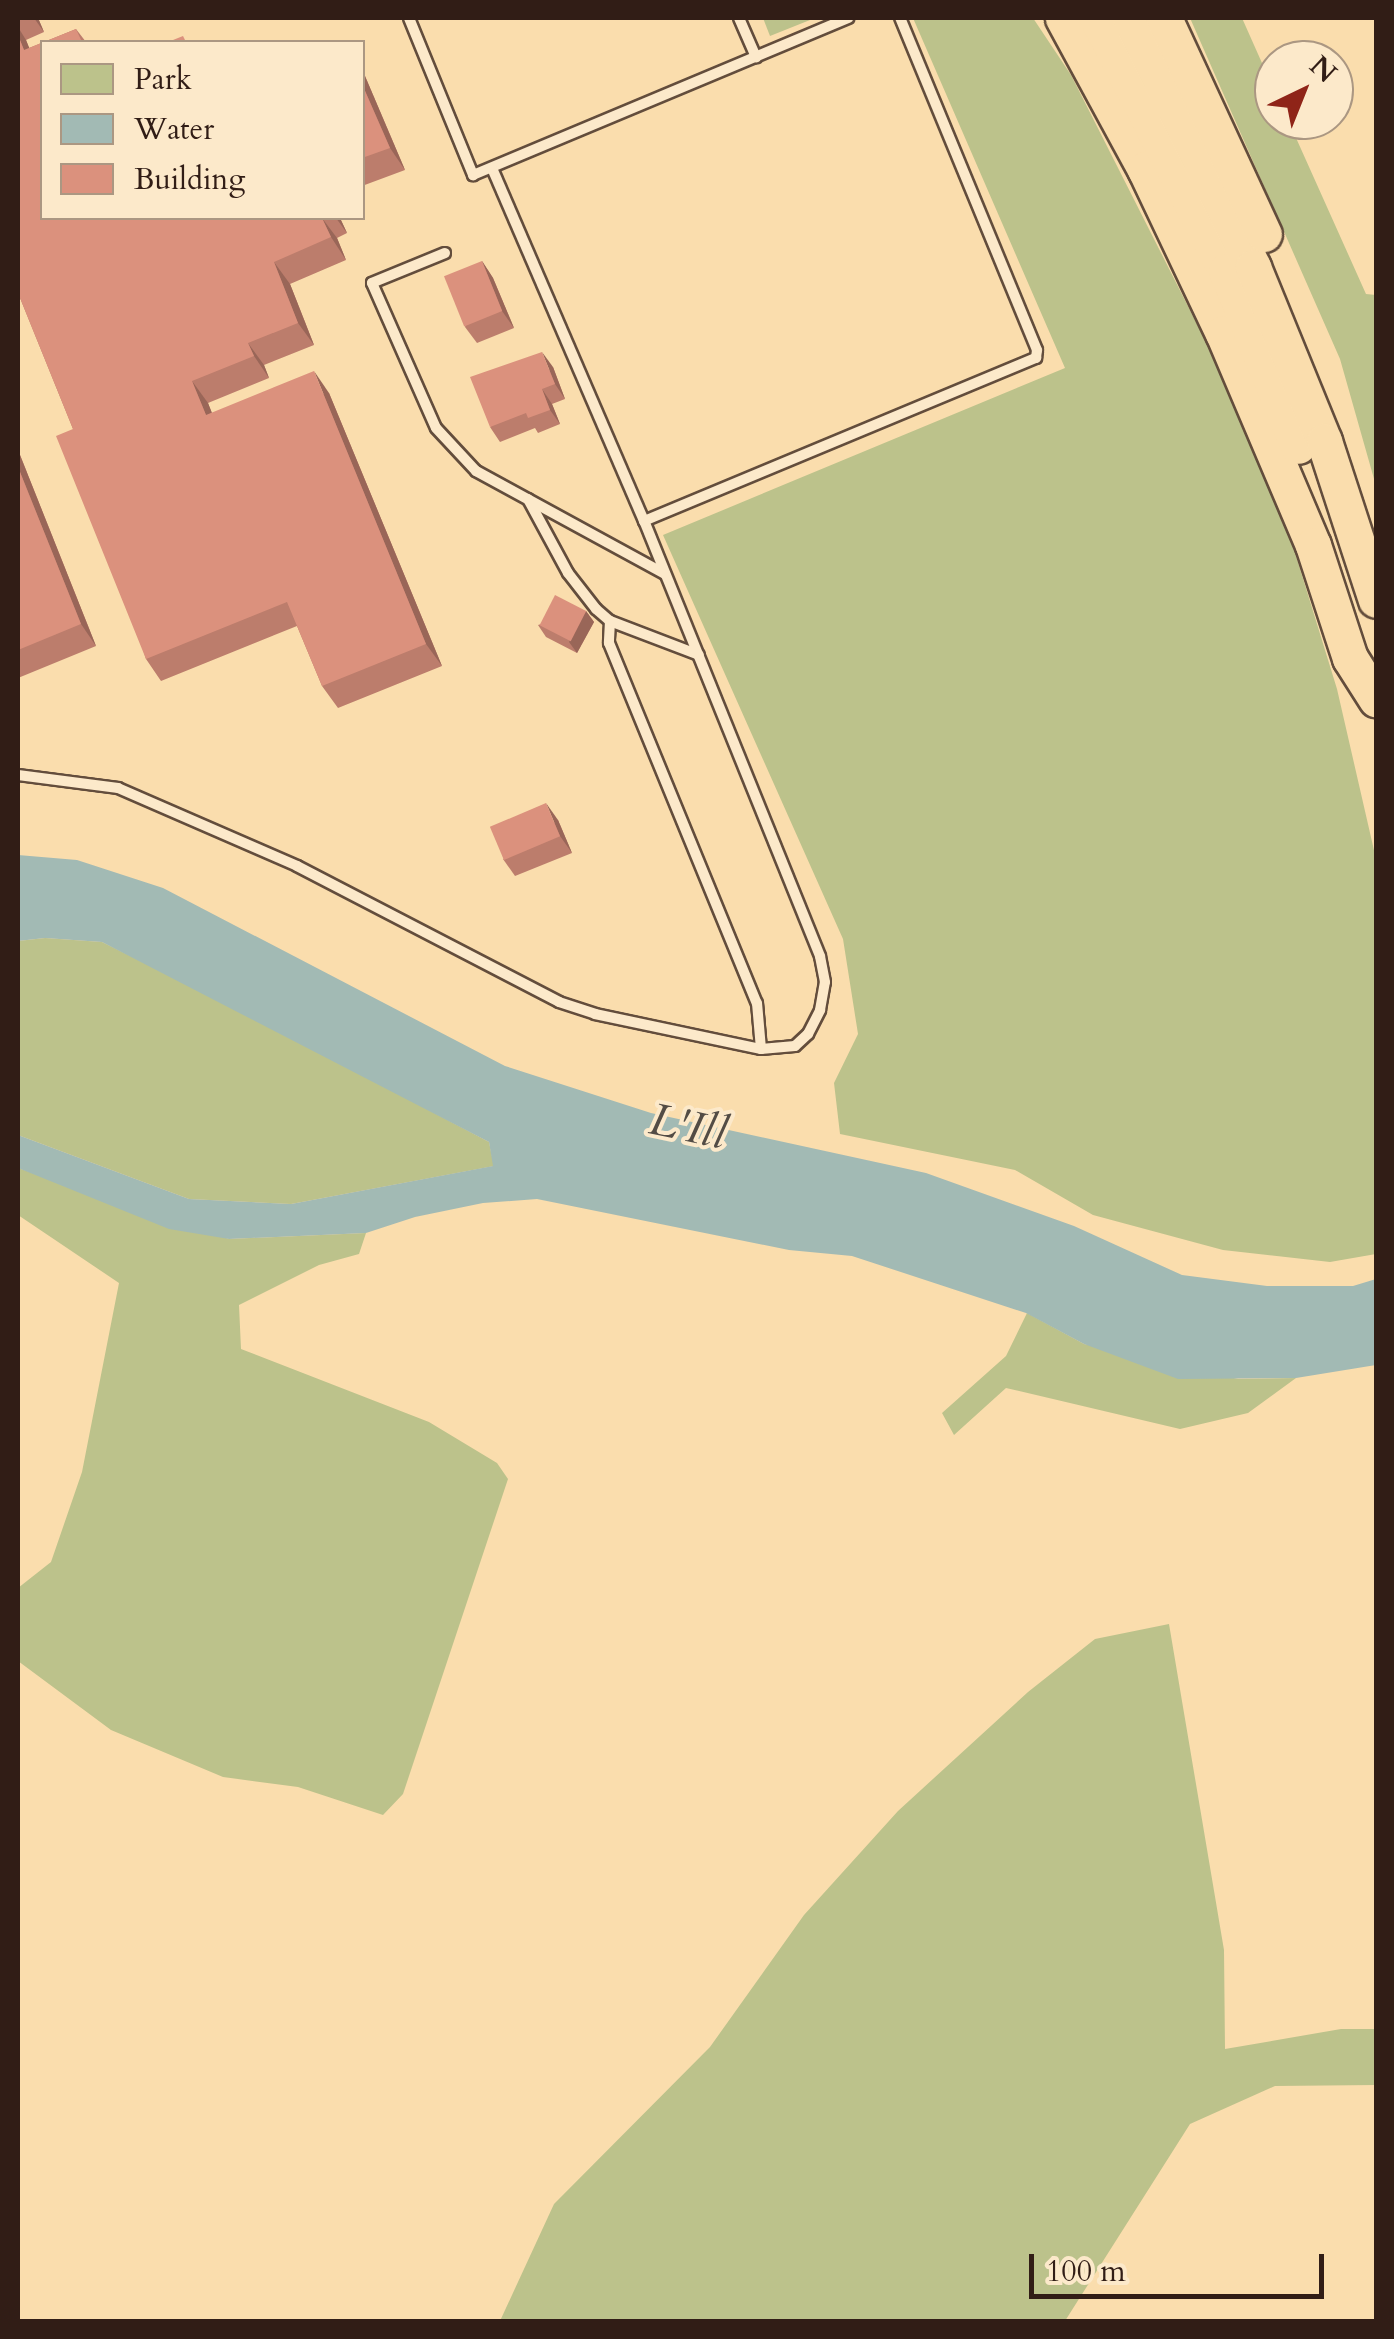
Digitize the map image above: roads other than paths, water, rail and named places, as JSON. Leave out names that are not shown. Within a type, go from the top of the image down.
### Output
[{"type":"highway","points":[[1063,18],[1146,169],[1223,333],[1314,545],[1350,658],[1376,698]]},
{"type":"highway","points":[[1097,18],[1176,166],[1264,359],[1312,484],[1376,690]]},
{"type":"highway","points":[[1130,18],[1253,266],[1324,442],[1376,600]]},
{"type":"highway","points":[[1164,18],[1283,280],[1340,436],[1360,545]]},
{"type":"lane","points":[[408,18],[473,176],[849,18]]},
{"type":"lane","points":[[740,18],[756,56]]},
{"type":"lane","points":[[644,521],[1036,358],[1037,350],[900,18]]},
{"type":"lane","points":[[18,775],[118,788],[297,866],[559,1002],[595,1014],[761,1049],[795,1046],[808,1034],[820,1010],[825,982],[808,925],[644,521],[492,168]]},
{"type":"lane","points":[[445,252],[372,283],[436,428],[476,471],[666,574]]},
{"type":"lane","points":[[527,498],[568,573],[610,622],[699,655]]},
{"type":"lane","points":[[610,622],[609,643],[757,1003],[761,1049]]},
{"type":"water","name":"L'Ill","points":[[18,855],[77,860],[163,888],[505,1066],[651,1113],[926,1173],[1074,1226],[1182,1275],[1267,1286],[1353,1286],[1376,1279],[1376,1365],[1296,1378],[1178,1379],[1084,1344],[1026,1313],[852,1256],[789,1250],[537,1199],[483,1203],[415,1217],[366,1233],[229,1239],[169,1229],[18,1168],[18,1135],[189,1199],[291,1204],[493,1166],[489,1142],[102,942],[45,938],[18,941]]}]
